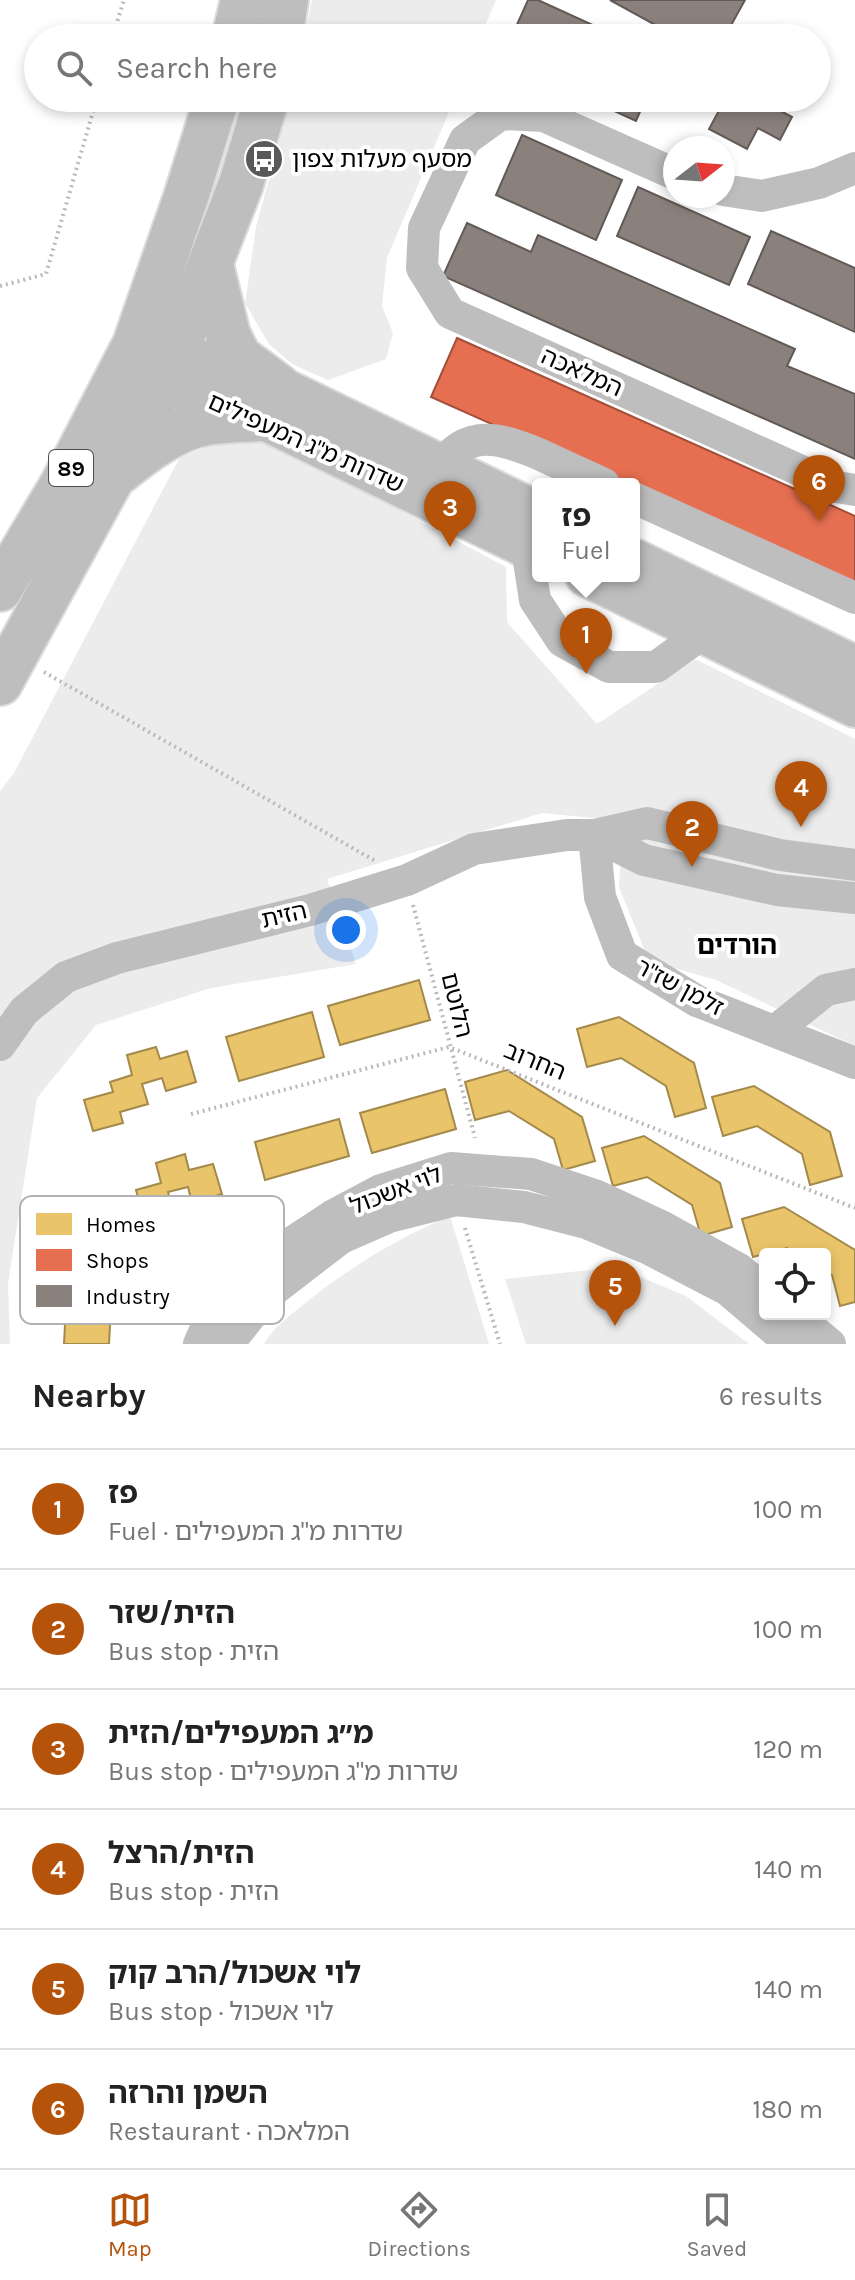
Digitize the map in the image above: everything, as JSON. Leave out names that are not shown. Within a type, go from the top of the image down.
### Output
[{"type":"highway","points":[[237,24],[243,0]]},
{"type":"highway","points":[[282,24],[286,0]]},
{"type":"highway","name":"89","points":[[0,589],[62,485],[159,360],[187,194],[213,112]]},
{"type":"highway","name":"89","points":[[7,669],[111,479],[159,360],[211,265],[241,184],[263,112]]},
{"type":"highway","points":[[111,479],[158,443],[270,402],[228,335],[211,265]]},
{"type":"main road","name":"שדרות מ\"ג המעפילים","points":[[159,360],[270,402],[433,481],[532,536]]},
{"type":"main road","points":[[640,562],[855,666]]},
{"type":"main road","points":[[598,582],[855,707]]},
{"type":"street","name":"המלאכה","points":[[663,169],[544,116],[501,114],[465,140],[424,228],[422,268],[450,313],[837,487],[855,490]]},
{"type":"street","points":[[735,192],[762,196],[819,183],[855,168]]},
{"type":"street","points":[[433,481],[464,444],[477,439],[511,442],[591,478]]},
{"type":"street","points":[[640,501],[855,598]]},
{"type":"street","points":[[535,582],[535,600],[562,641],[609,667],[656,667],[703,633]]},
{"type":"street","name":"הזית","points":[[0,1045],[24,1011],[66,977],[117,958],[310,910],[407,880],[474,849],[567,835],[594,835],[647,823],[780,855],[855,865]]},
{"type":"street","name":"הזית","points":[[594,835],[644,860],[777,890],[855,898]]},
{"type":"street","name":"זלמן שז\"ר","points":[[594,835],[600,897],[622,955],[697,1001],[855,1063]]},
{"type":"street","points":[[775,1031],[826,990],[855,984]]},
{"type":"street","name":"לוי אשכול","points":[[284,1248],[332,1216],[381,1190],[451,1168],[531,1174],[597,1196],[663,1227],[739,1269],[759,1285]]},
{"type":"street","name":"לוי אשכול","points":[[284,1282],[341,1238],[389,1217],[456,1200],[524,1207],[586,1223],[649,1249],[728,1290],[791,1344]]},
{"type":"street","points":[[801,1320],[830,1344]]},
{"type":"street","name":"לוי אשכול","points":[[199,1344],[209,1324]]},
{"type":"street","name":"לוי אשכול","points":[[228,1344],[244,1324]]},
{"type":"path","points":[[116,24],[124,0]]},
{"type":"path","points":[[0,286],[46,274],[93,112]]},
{"type":"path","points":[[7,669],[407,880]]},
{"type":"path","name":"הלוטם","points":[[407,880],[475,1138]]},
{"type":"path","points":[[191,1114],[449,1047]]},
{"type":"path","name":"החרוב","points":[[449,1047],[855,1208]]},
{"type":"path","points":[[456,1200],[500,1344]]},
{"type":"shaded area","points":[[312,0],[496,0],[486,24],[307,24]]},
{"type":"shaded area","points":[[287,112],[449,112],[387,258],[382,306],[393,333],[386,359],[328,380],[292,364],[269,344],[245,303],[256,227]]},
{"type":"shaded area","points":[[263,437],[506,567],[507,622],[597,724],[695,659],[855,739],[855,1046],[716,980],[649,961],[619,887],[623,821],[542,813],[327,879],[356,964],[211,988],[96,1025],[37,1098],[8,1284],[10,1344],[0,1344],[0,791],[14,773],[180,457],[228,439]]},
{"type":"shaded area","points":[[450,1216],[489,1344],[264,1344],[272,1332],[320,1291],[411,1234]]},
{"type":"shaded area","points":[[617,1267],[686,1296],[749,1344],[526,1344],[505,1279]]},
{"type":"building: Homes","points":[[419,980],[430,1020],[340,1045],[328,1006]]},
{"type":"building: Homes","points":[[312,1012],[324,1057],[239,1081],[226,1037]]},
{"type":"building: Homes","points":[[619,1017],[694,1063],[706,1108],[675,1117],[666,1086],[621,1058],[587,1067],[577,1029]]},
{"type":"building: Homes","points":[[156,1047],[160,1059],[187,1051],[196,1082],[166,1091],[162,1078],[142,1084],[148,1104],[120,1112],[123,1123],[93,1131],[84,1100],[113,1092],[110,1082],[132,1075],[127,1055]]},
{"type":"building: Homes","points":[[507,1070],[582,1117],[595,1161],[563,1170],[554,1139],[509,1111],[475,1120],[465,1082]]},
{"type":"building: Homes","points":[[754,1086],[830,1132],[842,1176],[810,1185],[802,1154],[757,1126],[723,1136],[712,1097]]},
{"type":"building: Homes","points":[[445,1089],[456,1129],[372,1153],[360,1113]]},
{"type":"building: Homes","points":[[339,1119],[349,1156],[265,1180],[255,1142]]},
{"type":"building: Homes","points":[[644,1136],[720,1183],[732,1227],[701,1236],[692,1205],[647,1177],[613,1186],[602,1148]]},
{"type":"building: Homes","points":[[185,1154],[189,1170],[213,1164],[222,1194],[190,1196],[188,1187],[168,1192],[169,1196],[138,1196],[136,1190],[161,1183],[156,1163]]},
{"type":"building: Homes","points":[[784,1207],[855,1250],[855,1302],[840,1306],[831,1274],[831,1248],[759,1248],[759,1255],[753,1257],[742,1219]]},
{"type":"building: Homes","points":[[65,1324],[110,1324],[109,1344],[64,1344]]},
{"type":"building: Shops","points":[[457,338],[855,516],[855,586],[640,487],[640,478],[613,478],[431,397]]},
{"type":"building: Industry","points":[[528,0],[538,0],[590,24],[517,24]]},
{"type":"building: Industry","points":[[610,0],[745,0],[732,24],[654,24]]},
{"type":"building: Industry","points":[[616,112],[640,112],[636,121]]},
{"type":"building: Industry","points":[[718,112],[783,112],[792,117],[780,140],[758,128],[747,149],[735,143],[735,136],[722,136],[709,129]]},
{"type":"building: Industry","points":[[522,135],[622,180],[596,240],[496,195]]},
{"type":"building: Industry","points":[[638,187],[663,198],[663,208],[685,208],[750,237],[729,285],[617,236]]},
{"type":"building: Industry","points":[[467,223],[531,252],[538,235],[795,349],[787,366],[855,394],[855,459],[443,276]]},
{"type":"building: Industry","points":[[771,231],[855,268],[855,332],[748,284]]},
{"type":"place","name":"מסעף מעלות צפון","points":[[264,159]]},
{"type":"place","name":"השמן והרזה","points":[[819,521]]},
{"type":"place","name":"מ״ג המעפילים/הזית","points":[[450,547]]},
{"type":"place","name":"פז","points":[[586,674]]},
{"type":"place","name":"הזית/הרצל","points":[[801,827]]},
{"type":"place","name":"הזית/שזר","points":[[692,867]]},
{"type":"place","name":"לוי אשכול/הרב קוק","points":[[615,1326]]},
{"type":"district","name":"הורדים","points":[[737,945]]}]
